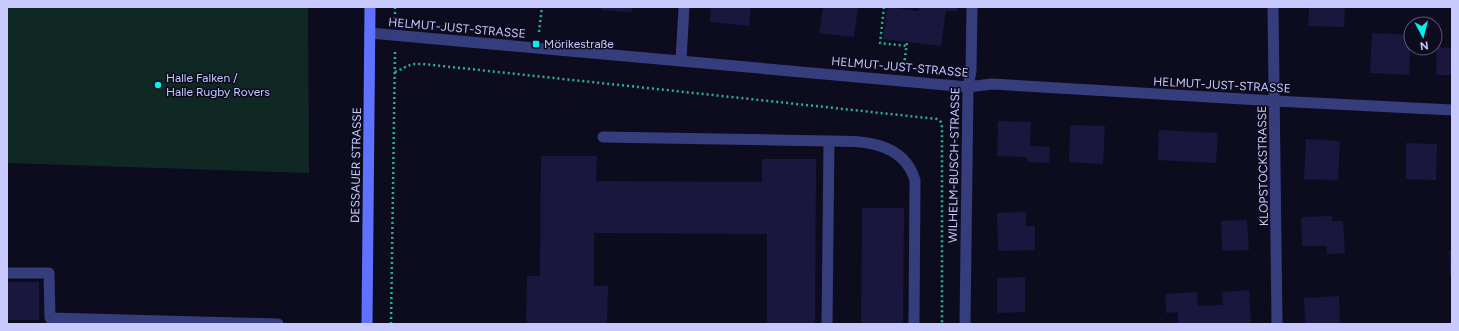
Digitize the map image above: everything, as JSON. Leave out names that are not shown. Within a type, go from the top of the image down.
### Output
[{"type":"main road","name":"DESSAUER STRASSE","points":[[367,324],[370,7]]},
{"type":"street","points":[[681,60],[684,7]]},
{"type":"street","name":"WILHELM-BUSCH-STRASSE","points":[[966,324],[968,87],[972,71],[972,7]]},
{"type":"street","name":"KLOPSTOCKSTRASSE","points":[[1273,7],[1278,324]]},
{"type":"street","name":"HELMUT-JUST-STRASSE","points":[[370,33],[968,87],[992,84],[1452,110]]},
{"type":"street","points":[[603,137],[861,141],[883,146],[892,151],[911,168],[915,180],[914,324]]},
{"type":"street","points":[[827,324],[829,140]]},
{"type":"street","points":[[7,273],[50,273],[50,318],[278,324]]},
{"type":"path","points":[[535,48],[542,23],[542,7]]},
{"type":"path","points":[[884,7],[880,43],[907,46]]},
{"type":"path","points":[[391,324],[395,35]]},
{"type":"path","points":[[902,81],[907,42]]},
{"type":"green space","name":"Halle Falken / Halle Rugby Rovers","points":[[7,7],[308,7],[309,173],[7,163]]},
{"type":"building","points":[[602,7],[632,7],[632,12],[601,10]]},
{"type":"building","points":[[711,7],[751,7],[749,26],[710,22]]},
{"type":"building","points":[[823,7],[858,7],[854,37],[819,33]]},
{"type":"building","points":[[887,7],[919,11],[919,7],[957,7],[957,11],[946,11],[941,46],[883,39]]},
{"type":"building","points":[[1309,7],[1345,7],[1344,27],[1308,26]]},
{"type":"building","points":[[1372,33],[1403,35],[1403,56],[1410,56],[1409,75],[1370,73]]},
{"type":"building","points":[[1443,47],[1452,48],[1452,75],[1436,75],[1437,56],[1443,56]]},
{"type":"building","points":[[998,121],[1031,122],[1030,146],[1050,147],[1049,163],[1027,162],[1027,157],[997,156]]},
{"type":"building","points":[[1070,125],[1105,126],[1103,164],[1069,162]]},
{"type":"building","points":[[1159,130],[1218,133],[1216,163],[1158,160]]},
{"type":"building","points":[[1306,139],[1340,141],[1338,180],[1304,179]]},
{"type":"building","points":[[1406,143],[1437,144],[1436,180],[1406,179]]},
{"type":"building","points":[[541,156],[597,156],[596,181],[762,182],[762,159],[816,159],[815,324],[767,324],[767,234],[594,233],[594,286],[608,286],[607,324],[526,324],[527,276],[540,276]]},
{"type":"building","points":[[862,208],[904,208],[903,324],[861,324]]},
{"type":"building","points":[[1026,212],[1026,226],[1035,226],[1035,250],[998,251],[997,213]]},
{"type":"building","points":[[1332,216],[1332,221],[1343,221],[1345,253],[1327,254],[1327,246],[1302,246],[1301,217]]},
{"type":"building","points":[[1247,220],[1249,250],[1222,251],[1221,221]]},
{"type":"building","points":[[1449,250],[1452,250],[1452,275],[1450,276]]},
{"type":"building","points":[[1025,277],[1025,312],[997,313],[997,278]]},
{"type":"building","points":[[7,282],[39,282],[39,320],[7,320]]},
{"type":"building","points":[[1249,290],[1251,324],[1178,324],[1178,312],[1166,313],[1165,294],[1197,292],[1198,306],[1223,305],[1222,292]]},
{"type":"building","points":[[1339,296],[1340,324],[1305,324],[1304,298]]},
{"type":"place","name":"Mörikestraße","points":[[536,44]]},
{"type":"place","name":"Halle Falken / Halle Rugby Rovers","points":[[158,85]]}]
